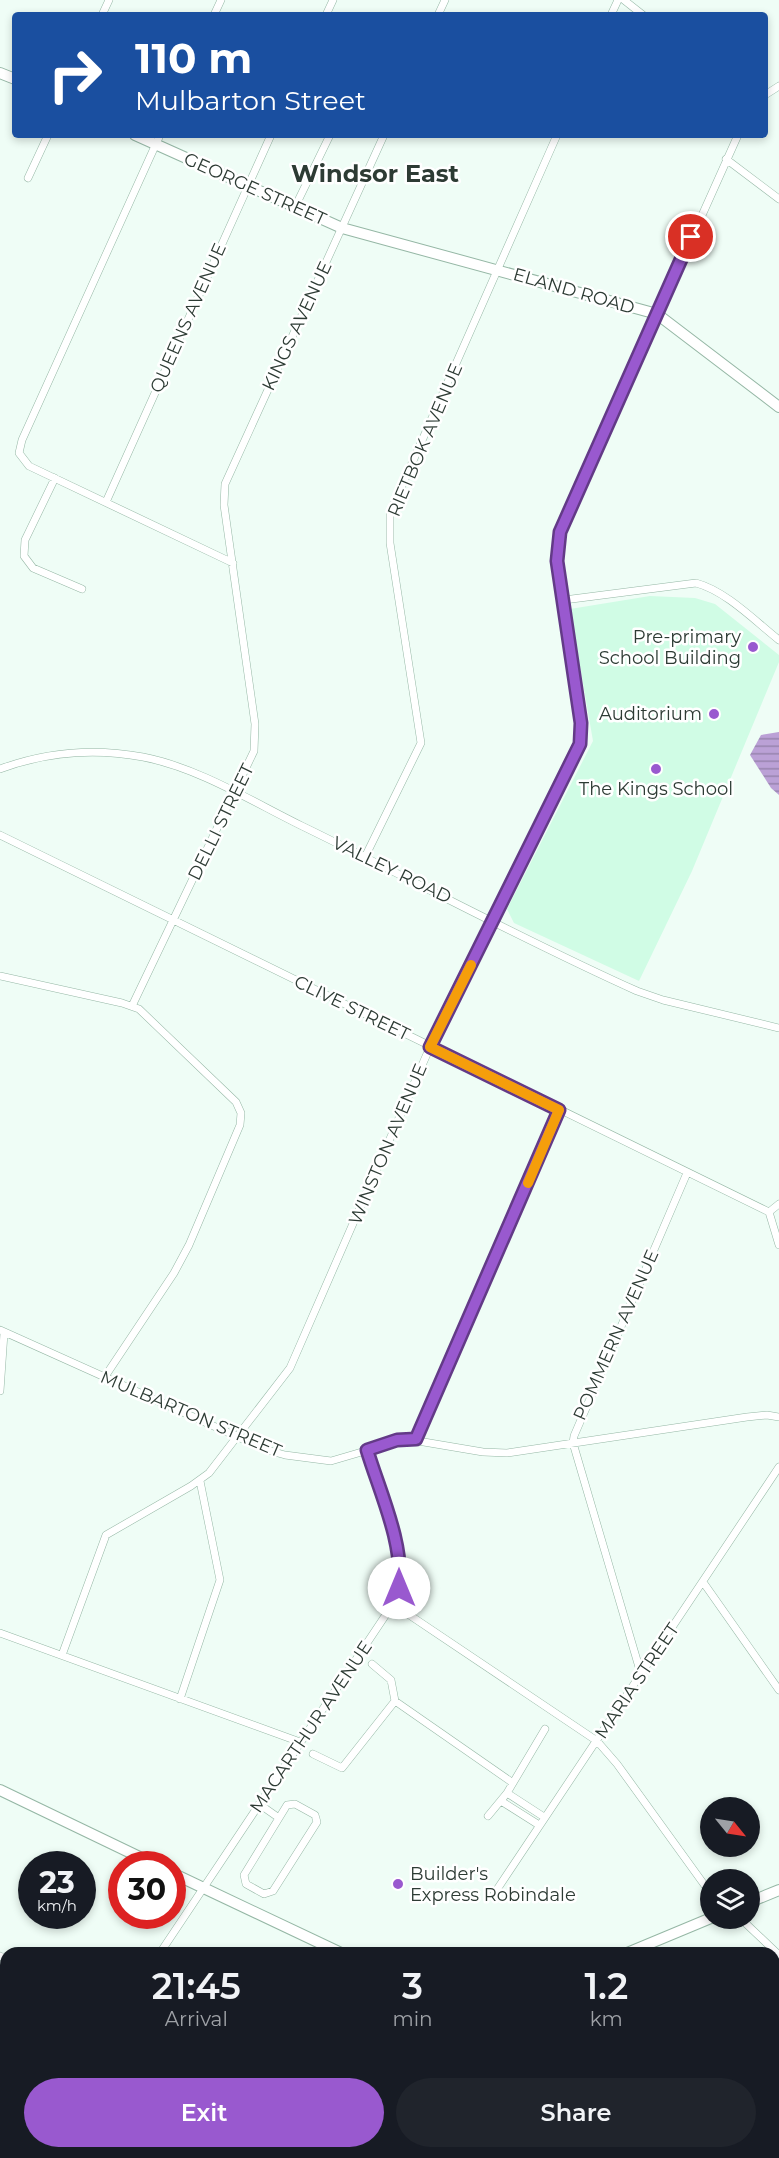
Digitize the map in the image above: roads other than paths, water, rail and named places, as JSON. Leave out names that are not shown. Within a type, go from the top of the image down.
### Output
[{"type":"street","points":[[624,0],[640,12]]},
{"type":"street","points":[[28,178],[47,138]]},
{"type":"street","name":"QUEENS AVENUE","points":[[106,502],[270,138]]},
{"type":"street","points":[[295,207],[329,138]]},
{"type":"street","name":"KINGS AVENUE","points":[[225,484],[383,138]]},
{"type":"street","name":"RIETBOK AVENUE","points":[[365,857],[421,743],[390,543],[390,513],[492,286],[496,269],[555,138]]},
{"type":"street","name":"WINSTON AVENUE","points":[[62,1655],[106,1536],[200,1481],[239,1437],[284,1378],[296,1356],[430,1047],[581,738],[557,561],[563,522],[736,138]]},
{"type":"street","points":[[158,140],[22,440],[19,453],[22,460],[55,478],[233,563]]},
{"type":"street","name":"GEORGE STREET","points":[[158,140],[248,186],[342,228]]},
{"type":"street","points":[[726,159],[779,199]]},
{"type":"street","name":"ELAND ROAD","points":[[342,228],[657,314],[779,407]]},
{"type":"street","points":[[55,478],[25,540],[24,556],[33,567],[82,589]]},
{"type":"street","name":"DELLI STREET","points":[[132,1006],[236,794],[252,757],[256,736],[224,505],[225,484]]},
{"type":"street","points":[[564,600],[696,583],[710,588],[727,599],[779,640]]},
{"type":"street","name":"VALLEY ROAD","points":[[0,770],[32,758],[56,754],[121,753],[175,766],[646,995],[779,1028]]},
{"type":"street","name":"CLIVE STREET","points":[[0,835],[769,1212]]},
{"type":"street","points":[[0,976],[132,1006],[155,1022],[236,1102],[242,1118],[236,1138],[182,1261],[104,1378]]},
{"type":"street","points":[[416,1439],[559,1110]]},
{"type":"street","name":"POMMERN AVENUE","points":[[641,1674],[573,1443],[577,1424],[687,1173]]},
{"type":"street","points":[[779,1204],[769,1212],[779,1245]]},
{"type":"street","points":[[0,1391],[2,1331]]},
{"type":"street","name":"MULBARTON STREET","points":[[2,1331],[278,1454],[321,1460],[341,1459],[397,1440],[416,1439],[493,1453],[747,1417],[767,1415],[779,1417]]},
{"type":"street","name":"MACARTHUR AVENUE","points":[[164,1947],[393,1604],[401,1571],[398,1552],[367,1450]]},
{"type":"street","name":"MARIA STREET","points":[[494,1894],[779,1467]]},
{"type":"street","points":[[180,1698],[220,1580],[200,1481]]},
{"type":"street","points":[[703,1582],[779,1689]]},
{"type":"street","points":[[393,1604],[597,1741],[617,1764],[700,1879]]},
{"type":"street","points":[[0,1633],[300,1742]]},
{"type":"street","points":[[372,1664],[391,1680],[395,1701],[513,1783]]},
{"type":"street","points":[[313,1754],[342,1768],[395,1701]]},
{"type":"street","points":[[488,1816],[507,1793],[545,1729]]},
{"type":"street","points":[[0,1790],[127,1851]]},
{"type":"street","points":[[507,1793],[544,1817]]},
{"type":"street","points":[[0,1795],[117,1851]]},
{"type":"street","points":[[501,1801],[538,1825]]},
{"type":"street","points":[[294,1803],[317,1819],[273,1892],[264,1894],[246,1884],[243,1877],[279,1818],[287,1805],[294,1803]]},
{"type":"street","points":[[259,1804],[279,1818]]},
{"type":"street","points":[[186,1881],[313,1947]]},
{"type":"street","points":[[186,1884],[328,1947]]},
{"type":"street","points":[[760,1898],[779,1890]]},
{"type":"street","points":[[641,1947],[700,1923]]},
{"type":"street","points":[[752,1929],[771,1947]]},
{"type":"place","name":"Pre-primary School Building","points":[[753,647]]},
{"type":"place","name":"Auditorium","points":[[714,714]]},
{"type":"place","name":"The Kings School","points":[[656,769]]},
{"type":"place","name":"Builder's Express Robindale","points":[[398,1884]]},
{"type":"district","name":"Windsor East","points":[[375,174]]}]
